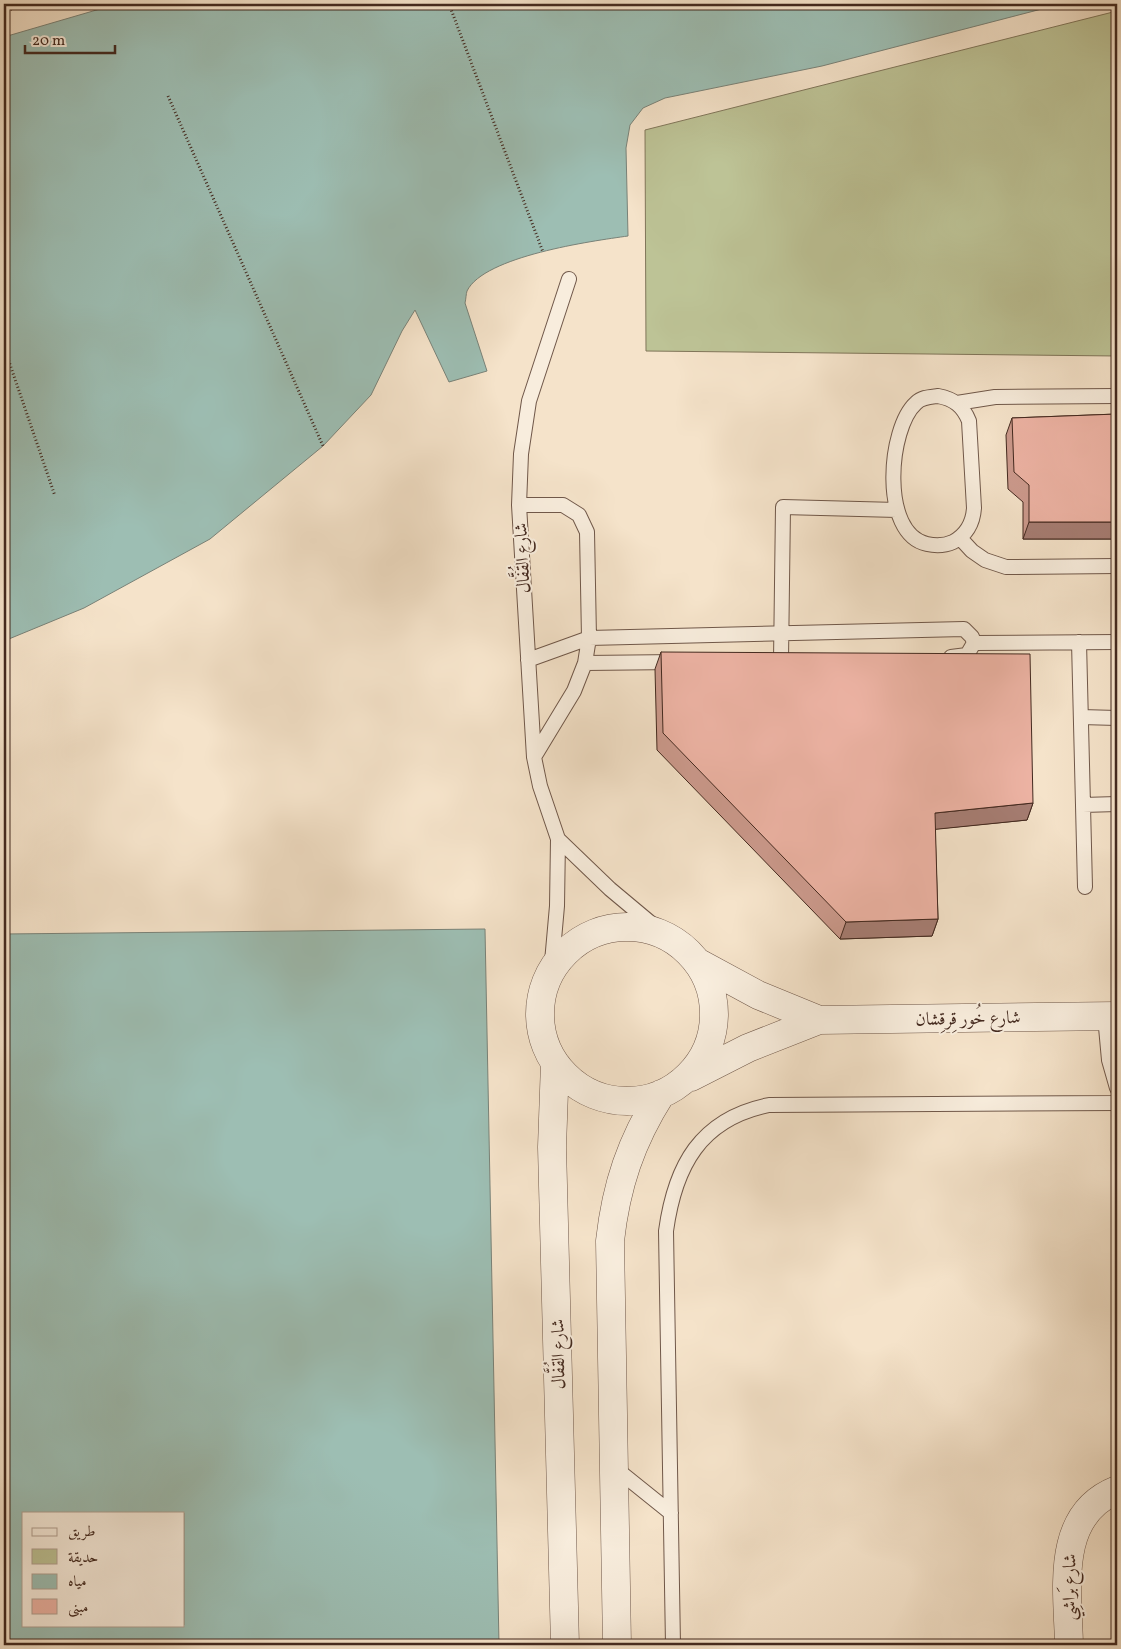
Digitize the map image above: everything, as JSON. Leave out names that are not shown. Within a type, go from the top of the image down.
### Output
[{"type":"street","points":[[617,1645],[610,1241],[613,1210],[620,1179],[630,1149],[644,1121],[671,1088],[696,1067],[708,1048],[714,1027],[714,1004],[709,983],[699,963],[684,947],[665,935],[636,928],[622,927],[600,931],[580,940],[563,955],[550,973],[542,994],[540,1018],[544,1041],[555,1063],[571,1081],[591,1093],[606,1097],[638,1100],[671,1088]]},
{"type":"street","name":"شارع خُور قِرقِشان","points":[[699,963],[758,995],[819,1020]]},
{"type":"street","name":"شارع خُور قِرقِشان","points":[[671,1088],[748,1048],[819,1020],[1111,1016]]},
{"type":"street","name":"شارع القُفَّال","points":[[555,1063],[552,1147],[565,1645]]},
{"type":"street","name":"شارع بَراشِي","points":[[1069,1645],[1067,1562],[1070,1545],[1084,1515],[1096,1502],[1117,1490]]},
{"type":"lane","name":"شارع القُفَّال","points":[[550,973],[557,906],[558,839],[540,786],[534,757],[519,504],[521,454],[530,400],[569,280]]},
{"type":"lane","points":[[957,403],[996,397],[1117,396]]},
{"type":"lane","points":[[927,397],[948,398],[957,403],[965,410],[971,432],[973,517],[968,529],[960,538],[936,546],[924,544],[913,538],[904,529],[897,510],[895,459],[902,424],[917,401],[927,397]]},
{"type":"lane","points":[[519,504],[562,505],[572,508],[584,523],[587,532],[589,638],[585,663],[574,691],[534,757]]},
{"type":"lane","points":[[781,660],[783,507],[897,510]]},
{"type":"lane","points":[[960,538],[972,551],[985,560],[1006,567],[1117,566]]},
{"type":"lane","points":[[528,660],[589,638],[957,628],[969,632],[974,643]]},
{"type":"lane","points":[[1079,642],[1085,887]]},
{"type":"lane","points":[[974,643],[1117,642]]},
{"type":"lane","points":[[936,658],[967,655],[974,643]]},
{"type":"lane","points":[[585,663],[693,662]]},
{"type":"lane","points":[[1081,717],[1117,718]]},
{"type":"lane","points":[[1083,805],[1117,804]]},
{"type":"lane","name":"شارع القُفَّال","points":[[558,839],[610,888],[665,935]]},
{"type":"lane","points":[[1111,1016],[1108,1060],[1117,1088]]},
{"type":"lane","points":[[673,1645],[666,1232],[675,1187],[693,1150],[705,1136],[734,1115],[769,1105],[1117,1103]]},
{"type":"lane","points":[[614,1467],[671,1513]]},
{"type":"path","points":[[4,11],[30,4]]},
{"type":"path","points":[[449,4],[544,252]]},
{"type":"path","points":[[168,96],[323,446]]},
{"type":"path","points":[[4,348],[55,496]]},
{"type":"green space","points":[[1117,11],[1117,356],[646,351],[645,130]]},
{"type":"water","points":[[117,4],[1061,4],[822,66],[665,98],[643,108],[630,125],[626,148],[628,236],[566,246],[516,260],[494,268],[477,279],[467,291],[465,303],[487,371],[449,382],[415,310],[402,331],[371,395],[323,446],[210,539],[84,608],[4,641],[4,37]]},
{"type":"water","points":[[485,929],[499,1645],[4,1645],[4,934]]},
{"type":"building","points":[[1117,414],[1117,522],[1029,522],[1029,485],[1014,472],[1012,418]]},
{"type":"building","points":[[661,652],[1030,654],[1033,803],[935,813],[938,919],[846,922],[663,733]]}]
